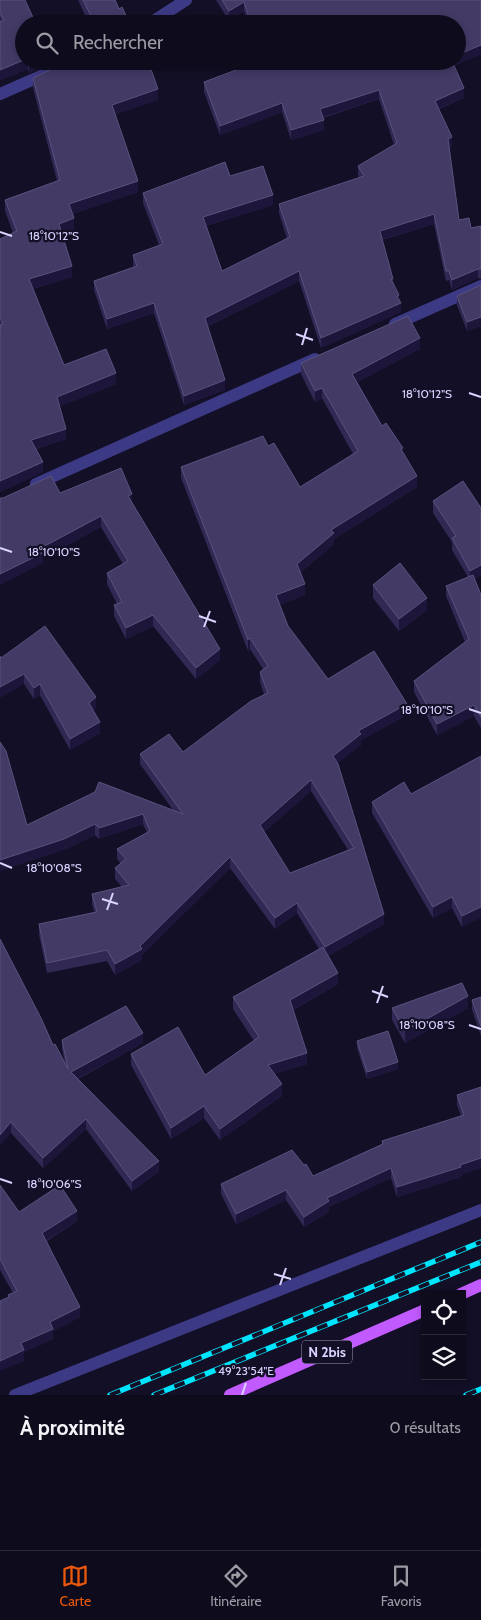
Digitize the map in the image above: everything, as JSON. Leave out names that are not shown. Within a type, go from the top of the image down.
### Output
[{"type":"main road","points":[[466,1292],[481,1285]]},
{"type":"main road","name":"N 2bis","points":[[230,1395],[421,1312]]},
{"type":"street","points":[[163,15],[186,0]]},
{"type":"street","points":[[0,94],[55,70]]},
{"type":"street","points":[[382,330],[481,286]]},
{"type":"street","points":[[26,488],[328,353]]},
{"type":"street","points":[[14,1395],[481,1210]]},
{"type":"building","points":[[0,0],[25,0],[32,15],[15,15],[15,64],[0,70],[0,22],[4,20],[0,13]]},
{"type":"building","points":[[83,0],[115,0],[119,9],[122,7],[126,15],[90,15]]},
{"type":"building","points":[[222,0],[481,0],[481,45],[466,51],[466,15],[248,15],[244,2],[229,11]]},
{"type":"building","points":[[50,70],[151,70],[158,89],[112,105],[138,181],[69,204],[74,218],[59,224],[72,266],[29,279],[64,365],[106,349],[116,373],[57,397],[66,429],[31,440],[43,462],[0,481],[0,325],[3,324],[0,317],[0,239],[17,231],[5,200],[60,180],[33,78]]},
{"type":"building","points":[[236,70],[456,70],[464,88],[435,101],[452,137],[448,139],[459,220],[469,218],[471,228],[481,226],[481,269],[452,280],[449,271],[446,271],[434,214],[380,231],[393,279],[391,279],[401,303],[321,338],[299,271],[205,318],[225,380],[184,396],[154,303],[107,319],[94,281],[137,266],[133,255],[163,244],[143,193],[225,162],[230,176],[263,166],[273,195],[203,217],[222,271],[290,237],[279,204],[364,176],[358,166],[397,143],[379,90],[320,109],[324,120],[291,130],[282,103],[220,126],[204,82]]},
{"type":"building","points":[[481,285],[481,317],[467,322],[457,296]]},
{"type":"building","points":[[408,316],[420,338],[352,374],[382,426],[386,423],[403,448],[401,449],[417,476],[331,530],[334,533],[297,564],[305,584],[276,595],[288,626],[328,679],[374,651],[407,704],[358,731],[361,734],[333,756],[338,764],[384,914],[325,947],[297,903],[275,918],[230,857],[140,946],[142,949],[115,964],[107,950],[47,963],[39,924],[97,912],[92,894],[129,885],[115,868],[126,859],[117,849],[150,831],[143,814],[99,828],[95,824],[64,839],[0,860],[0,742],[6,751],[27,825],[95,792],[99,782],[183,814],[140,754],[169,734],[183,752],[251,701],[268,693],[260,672],[268,666],[250,638],[248,640],[181,467],[263,436],[268,446],[274,443],[300,487],[358,451],[322,388],[315,391],[301,363]],"holes":[[[311,780],[354,848],[290,873],[260,825]]]},
{"type":"building","points":[[121,468],[132,494],[128,496],[220,649],[196,668],[153,615],[126,628],[114,605],[122,602],[107,573],[128,561],[101,516],[41,548],[43,553],[0,574],[0,498],[51,476],[60,493]]},
{"type":"building","points":[[463,481],[481,508],[481,565],[470,571],[452,538],[456,536],[433,501]]},
{"type":"building","points":[[400,563],[427,598],[399,619],[373,585]]},
{"type":"building","points":[[473,575],[481,595],[481,717],[474,705],[437,724],[414,681],[469,639],[446,586]]},
{"type":"building","points":[[45,626],[96,697],[89,703],[100,722],[70,739],[40,684],[34,688],[24,674],[0,687],[0,656],[1,658]]},
{"type":"building","points":[[481,756],[481,907],[462,916],[452,897],[433,907],[372,802],[404,782],[411,794]]},
{"type":"building","points":[[0,939],[53,1045],[55,1044],[68,1069],[62,1040],[126,1006],[143,1033],[71,1072],[159,1161],[132,1181],[86,1119],[43,1158],[11,1122],[0,1135]]},
{"type":"building","points":[[323,947],[338,973],[290,1000],[307,1053],[268,1065],[282,1084],[220,1129],[204,1106],[171,1128],[131,1054],[178,1027],[205,1075],[259,1037],[233,997]]},
{"type":"building","points":[[462,983],[468,996],[405,1031],[392,1008]]},
{"type":"building","points":[[481,997],[481,1026],[472,1000]]},
{"type":"building","points":[[388,1031],[398,1062],[367,1072],[357,1041]]},
{"type":"building","points":[[481,1087],[481,1158],[460,1165],[461,1167],[397,1187],[391,1168],[327,1198],[329,1201],[304,1217],[286,1190],[236,1214],[221,1184],[292,1150],[304,1165],[306,1164],[313,1176],[383,1144],[382,1141],[464,1115],[457,1095]]},
{"type":"building","points":[[0,1185],[19,1212],[60,1185],[77,1211],[42,1233],[80,1307],[50,1322],[53,1329],[21,1343],[24,1350],[0,1361],[0,1301],[17,1291],[0,1259]]},
{"type":"railway","points":[[110,1395],[481,1242]]},
{"type":"railway","points":[[154,1395],[481,1262]]},
{"type":"railway","points":[[466,1395],[481,1389]]}]
